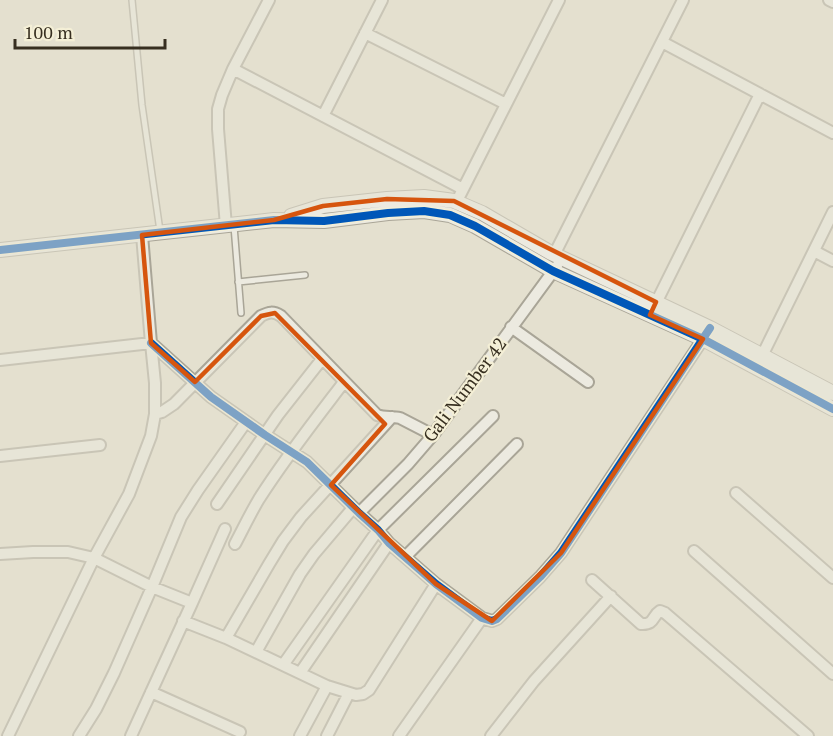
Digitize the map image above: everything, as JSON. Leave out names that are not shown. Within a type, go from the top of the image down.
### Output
[{"type":"street","points":[[230,225],[218,129],[218,109],[233,69],[269,0]]},
{"type":"street","points":[[323,116],[382,0]]},
{"type":"street","points":[[456,202],[560,0]]},
{"type":"street","name":"Gali Number 42","points":[[256,652],[309,560],[356,510],[408,464],[433,435],[554,271],[558,257],[683,0]]},
{"type":"street","points":[[365,33],[506,104]]},
{"type":"street","points":[[662,42],[833,133]]},
{"type":"street","points":[[233,69],[463,189]]},
{"type":"street","points":[[653,308],[760,94]]},
{"type":"street","points":[[274,220],[322,206],[387,199],[424,197],[456,202],[482,213],[558,257],[759,362],[833,409]]},
{"type":"street","points":[[0,250],[274,220],[324,221],[424,211],[450,215],[475,226],[554,271],[653,308]]},
{"type":"street","points":[[759,362],[833,212]]},
{"type":"street","points":[[8,736],[94,558],[129,494],[151,436],[155,414],[155,383],[142,235]]},
{"type":"street","points":[[814,251],[833,261]]},
{"type":"street","points":[[155,414],[168,410],[261,316],[275,313],[281,316],[377,415],[400,418],[433,435]]},
{"type":"street","points":[[511,327],[588,382]]},
{"type":"street","points":[[0,360],[152,343],[211,397],[307,462],[389,543],[436,584],[482,618],[492,621],[497,619],[540,577],[561,553],[706,334]]},
{"type":"street","points":[[217,504],[292,395],[322,359]]},
{"type":"street","points":[[759,362],[833,393]]},
{"type":"street","points":[[235,544],[258,501],[345,382]]},
{"type":"street","points":[[283,665],[378,530],[493,416]]},
{"type":"street","points":[[226,638],[268,564],[301,517],[392,417]]},
{"type":"street","points":[[79,736],[114,673],[181,517],[246,422]]},
{"type":"street","points":[[405,557],[517,444]]},
{"type":"street","points":[[0,456],[100,446]]},
{"type":"street","points":[[736,493],[833,578]]},
{"type":"street","points":[[131,736],[225,528]]},
{"type":"street","points":[[300,673],[389,543]]},
{"type":"street","points":[[694,551],[833,674]]},
{"type":"street","points":[[0,554],[68,552],[94,558],[152,587],[192,603]]},
{"type":"street","points":[[592,580],[641,624],[651,622],[660,611],[665,613],[808,736]]},
{"type":"street","points":[[183,621],[226,638],[327,686],[356,695],[363,694],[369,690],[436,584]]},
{"type":"street","points":[[491,736],[534,681],[610,596]]},
{"type":"street","points":[[399,736],[482,618]]},
{"type":"street","points":[[300,736],[327,686]]},
{"type":"street","points":[[151,692],[240,732]]},
{"type":"street","points":[[327,736],[349,693]]},
{"type":"lane","points":[[132,0],[142,105],[160,233]]},
{"type":"lane","points":[[230,225],[241,313]]},
{"type":"lane","points":[[238,282],[305,275]]},
{"type":"highlighted area","points":[[387,199],[454,201],[656,302],[650,315],[703,339],[561,553],[492,621],[436,584],[331,485],[385,424],[275,313],[261,316],[195,382],[151,343],[142,235],[274,220],[323,206]]},
{"type":"cycle path","points":[[0,250],[274,220],[324,221],[424,211],[450,215],[475,226],[553,271],[703,339],[833,409]]},
{"type":"cycle path","points":[[151,343],[211,397],[307,462],[389,543],[436,584],[482,618],[492,621],[497,619],[540,577],[561,553],[710,328]]}]
